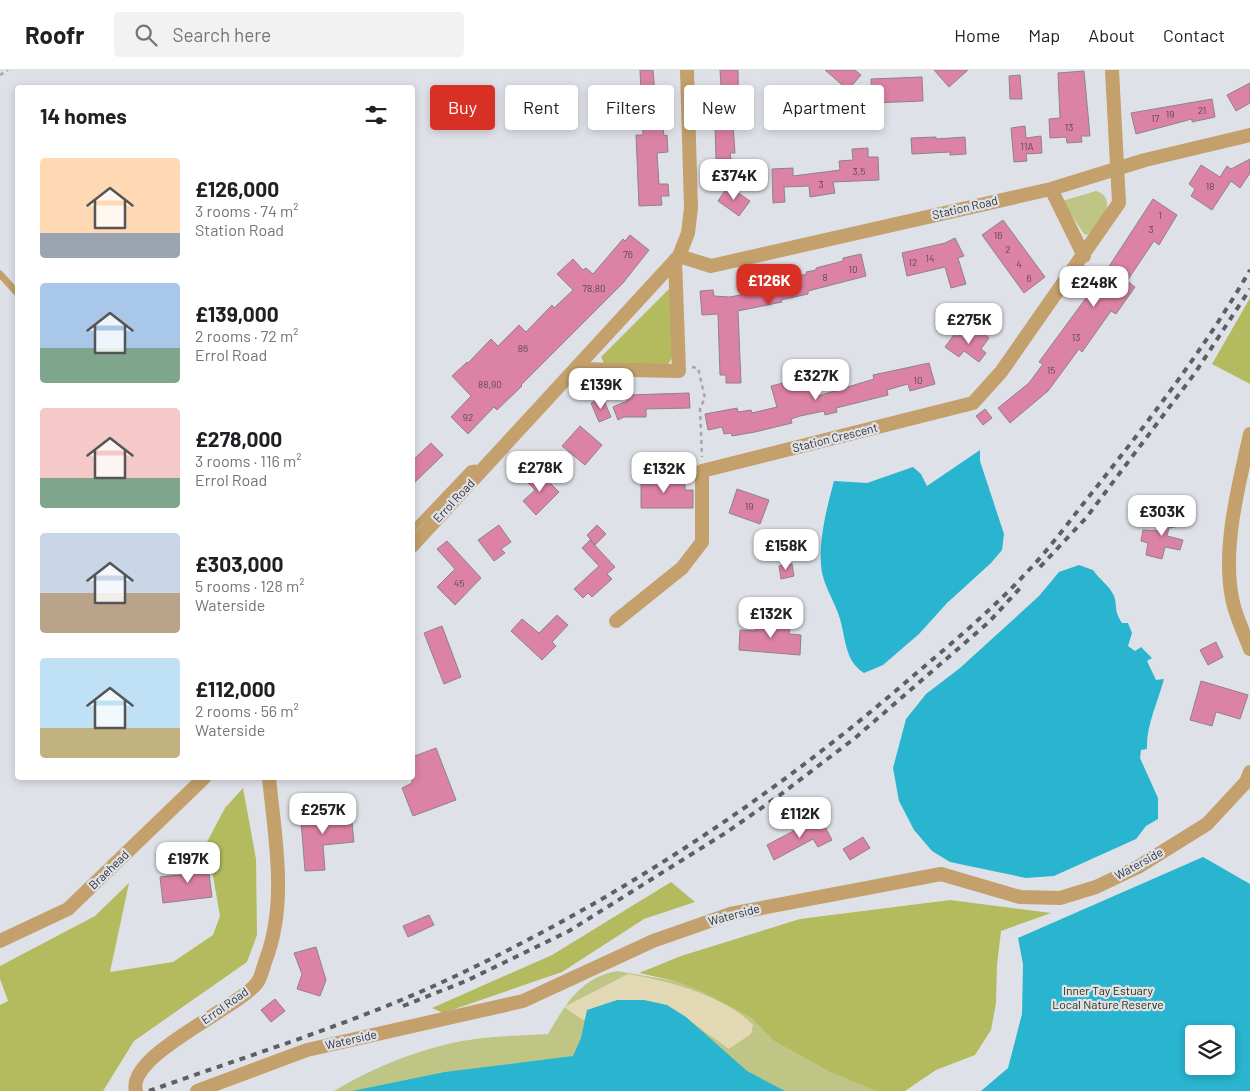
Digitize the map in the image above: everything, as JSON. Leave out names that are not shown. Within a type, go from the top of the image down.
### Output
[{"type":"street","name":"Errol Road","points":[[415,543],[577,369],[677,258],[688,233],[690,208],[687,70]]},
{"type":"street","name":"Station Crescent","points":[[702,471],[973,403],[1001,372],[1084,256],[1119,203],[1112,70]]},
{"type":"street","name":"Station Road","points":[[677,258],[711,266],[1051,189],[1145,160],[1250,135]]},
{"type":"street","points":[[1051,189],[1084,256]]},
{"type":"street","name":"Errol Road","points":[[677,258],[679,366]]},
{"type":"street","points":[[577,369],[679,371],[679,366]]},
{"type":"street","points":[[1250,434],[1233,515],[1230,572],[1232,599],[1250,649]]},
{"type":"street","points":[[616,621],[682,568],[702,542],[702,471]]},
{"type":"street","name":"Waterside","points":[[197,1091],[307,1050],[523,1001],[652,941],[730,914],[941,874],[1020,897],[1060,898],[1096,887],[1138,867],[1207,824],[1246,782],[1250,772]]},
{"type":"street","name":"Braehead","points":[[0,941],[68,909],[202,780]]},
{"type":"street","name":"Errol Road","points":[[135,1088],[138,1074],[165,1048],[257,983],[273,942],[279,877],[269,780]]},
{"type":"lane","points":[[0,274],[15,291]]},
{"type":"lane","points":[[415,527],[470,469],[475,468],[480,473]]},
{"type":"path","points":[[0,75],[8,70]]},
{"type":"path","points":[[679,366],[698,368],[705,398],[700,417],[702,471]]},
{"type":"green space","points":[[1096,191],[1107,200],[1107,206],[1102,219],[1087,235],[1084,234],[1062,201]]},
{"type":"green space","points":[[669,289],[671,294],[672,358],[667,366],[606,367],[601,357]]},
{"type":"green space","points":[[1250,298],[1250,384],[1212,364]]},
{"type":"green space","points":[[243,788],[256,859],[257,935],[247,962],[134,1041],[103,1091],[0,1091],[0,1005],[8,1001],[0,979],[0,966],[95,916],[129,883],[110,972],[173,962],[213,935],[220,916],[207,842],[225,808]]},
{"type":"green space","points":[[671,882],[695,902],[644,919],[562,972],[443,1013],[432,1008],[552,955]]},
{"type":"green space","points":[[950,900],[1051,913],[1001,931],[997,965],[996,1003],[991,1030],[975,1055],[936,1070],[905,1091],[875,1091],[830,1072],[774,1041],[751,1018],[702,992],[675,981],[639,973],[681,956],[800,919]]},
{"type":"green space","points":[[617,971],[675,981],[702,992],[751,1018],[774,1041],[830,1072],[875,1091],[334,1091],[389,1063],[433,1048],[472,1039],[548,1034],[561,1012],[575,994],[593,980],[604,974]]},
{"type":"sand","points":[[628,974],[660,980],[712,998],[741,1015],[753,1025],[751,1034],[729,1049],[680,1014],[591,1017],[583,1020],[564,1007]]},
{"type":"water","points":[[980,450],[980,461],[1004,534],[1002,550],[991,563],[947,603],[919,634],[883,665],[864,673],[853,662],[847,649],[838,612],[822,572],[822,533],[834,481],[867,483],[913,467],[921,474],[927,486]]},
{"type":"water","points":[[1079,565],[1093,570],[1110,589],[1114,596],[1119,618],[1122,623],[1128,623],[1132,633],[1128,646],[1135,651],[1141,647],[1152,658],[1147,661],[1156,680],[1164,679],[1150,722],[1147,749],[1141,750],[1140,758],[1158,798],[1158,819],[1146,826],[1136,839],[1054,876],[1026,878],[950,862],[932,851],[914,830],[899,801],[893,768],[906,719],[926,694],[960,668],[1039,596],[1059,572]]},
{"type":"water","name":"Inner Tay Estuary Local Nature Reserve","points":[[1203,857],[1250,884],[1250,1091],[981,1091],[1008,1068],[1022,1014],[1023,964],[1018,938]]},
{"type":"water","points":[[617,1000],[644,1000],[667,1005],[686,1017],[747,1071],[785,1091],[352,1091],[445,1072],[573,1056],[581,1038],[587,1010]]},
{"type":"building","points":[[640,70],[653,70],[654,85],[641,85]]},
{"type":"building","points":[[720,70],[738,70],[738,85],[721,85]]},
{"type":"building","points":[[825,70],[855,70],[861,75],[852,85],[842,85]]},
{"type":"building","points":[[934,70],[968,70],[949,87]]},
{"type":"building","points":[[1084,71],[1090,136],[1081,136],[1082,142],[1067,143],[1066,137],[1050,138],[1049,119],[1060,118],[1058,73]]},
{"type":"building","points":[[1020,75],[1022,99],[1010,99],[1009,76]]},
{"type":"building","points":[[922,77],[923,101],[884,103],[884,85],[871,85],[871,79]]},
{"type":"building","points":[[1250,83],[1250,103],[1236,111],[1227,95]]},
{"type":"building","points":[[1212,99],[1215,117],[1192,122],[1192,119],[1136,134],[1131,113]]},
{"type":"building","points":[[1025,126],[1026,138],[1041,136],[1042,153],[1026,154],[1027,161],[1014,162],[1011,128]]},
{"type":"building","points":[[643,130],[663,130],[664,136],[667,135],[668,152],[657,153],[659,184],[668,184],[669,196],[661,196],[662,205],[639,206],[636,135],[643,135]]},
{"type":"building","points":[[715,130],[733,130],[735,153],[730,153],[731,159],[716,159]]},
{"type":"building","points":[[936,137],[936,139],[965,137],[966,154],[950,155],[950,152],[912,154],[911,138]]},
{"type":"building","points":[[868,148],[868,157],[878,157],[879,180],[833,182],[835,193],[810,197],[809,186],[784,187],[785,202],[773,203],[772,169],[793,168],[793,176],[840,170],[839,161],[853,160],[852,149]]},
{"type":"building","points":[[1250,159],[1250,173],[1240,188],[1231,181],[1212,210],[1191,196],[1195,189],[1189,184],[1201,165],[1220,177],[1227,166],[1231,169]]},
{"type":"building","points":[[728,186],[750,201],[739,216],[718,201]]},
{"type":"building","points":[[1153,199],[1177,215],[1159,245],[1154,241],[1127,281],[1135,287],[1116,314],[1111,311],[1082,352],[1079,349],[1048,391],[1010,423],[998,408],[1029,383],[1043,364],[1039,362],[1108,268]]},
{"type":"building","points":[[1003,220],[1045,277],[1024,293],[982,235]]},
{"type":"building","points":[[630,235],[649,250],[623,283],[522,386],[497,410],[494,407],[468,434],[451,417],[471,396],[452,376],[468,363],[491,339],[498,346],[519,325],[526,332],[552,305],[554,308],[573,290],[557,274],[573,259],[583,270],[586,268],[593,274],[623,239],[625,241]]},
{"type":"building","points":[[955,238],[964,256],[958,258],[966,284],[951,288],[945,267],[907,276],[902,253],[945,243]]},
{"type":"building","points":[[861,254],[866,276],[808,291],[808,294],[781,300],[782,302],[738,311],[741,383],[726,383],[726,375],[720,375],[718,314],[702,315],[700,291],[713,290],[714,296],[730,297],[763,290],[780,285],[779,281],[807,274],[806,272],[816,270],[816,268],[843,261],[843,258]]},
{"type":"building","points":[[975,327],[989,338],[981,349],[986,353],[979,362],[964,351],[959,357],[945,347],[956,332],[966,340]]},
{"type":"building","points":[[929,363],[935,384],[910,391],[908,384],[887,390],[888,395],[836,408],[837,412],[825,415],[824,411],[800,416],[791,419],[792,423],[755,432],[732,436],[731,433],[724,434],[722,427],[708,430],[705,414],[737,408],[738,412],[751,410],[752,413],[777,407],[771,386],[791,381],[792,385],[814,380],[818,396],[874,379],[873,375]]},
{"type":"building","points":[[689,393],[690,408],[646,409],[646,417],[624,417],[618,420],[613,407],[627,401],[627,395]]},
{"type":"building","points":[[603,398],[611,417],[599,422],[591,403]]},
{"type":"building","points":[[985,409],[992,418],[983,425],[976,416]]},
{"type":"building","points":[[580,426],[602,445],[585,465],[562,446]]},
{"type":"building","points":[[431,443],[443,455],[415,482],[415,458]]},
{"type":"building","points":[[538,471],[559,492],[536,515],[523,501],[535,490],[527,482]]},
{"type":"building","points":[[655,474],[655,483],[685,483],[685,490],[693,490],[693,508],[641,508],[641,475]]},
{"type":"building","points":[[737,489],[769,500],[760,524],[729,513]]},
{"type":"building","points":[[1178,514],[1180,526],[1169,528],[1167,536],[1183,540],[1180,550],[1165,547],[1162,559],[1146,555],[1148,543],[1141,541],[1143,530],[1159,531],[1157,516]]},
{"type":"building","points":[[499,525],[511,542],[501,549],[505,553],[494,561],[478,540]]},
{"type":"building","points":[[597,525],[606,534],[595,545],[587,535]]},
{"type":"building","points":[[590,540],[615,567],[607,574],[612,579],[592,597],[588,593],[583,598],[574,589],[599,566],[582,548]]},
{"type":"building","points":[[447,541],[481,578],[455,605],[437,587],[455,569],[437,549]]},
{"type":"building","points":[[792,564],[794,576],[781,579],[779,566]]},
{"type":"building","points":[[557,615],[568,625],[552,642],[556,646],[542,660],[511,631],[522,619],[539,633]]},
{"type":"building","points":[[756,622],[790,624],[789,634],[801,635],[800,655],[739,650],[740,630],[755,631]]},
{"type":"building","points":[[442,626],[461,677],[444,684],[424,633]]},
{"type":"building","points":[[1216,642],[1223,657],[1208,665],[1200,650]]},
{"type":"building","points":[[1201,681],[1248,695],[1240,719],[1216,712],[1212,726],[1190,720]]},
{"type":"building","points":[[436,748],[456,800],[413,816],[402,788],[412,783],[412,780],[415,780],[415,756]]},
{"type":"building","points":[[319,806],[320,815],[351,813],[354,842],[323,845],[325,870],[305,871],[300,808]]},
{"type":"building","points":[[820,817],[832,840],[818,847],[813,839],[774,860],[767,845]]},
{"type":"building","points":[[863,837],[870,848],[850,860],[843,849]]},
{"type":"building","points":[[207,858],[212,897],[163,903],[160,877],[190,874],[188,860]]},
{"type":"building","points":[[429,915],[434,925],[408,937],[403,926]]},
{"type":"building","points":[[316,947],[326,980],[320,996],[297,989],[302,974],[294,953]]},
{"type":"building","points":[[275,999],[285,1011],[271,1022],[261,1010]]},
{"type":"railway","points":[[149,1091],[389,1005],[466,971],[585,909],[643,874],[755,801],[809,761],[957,638],[1001,599],[1037,561],[1177,382],[1215,327],[1250,270]]},
{"type":"railway","points":[[1040,567],[1086,518],[1195,373],[1250,289]]},
{"type":"railway","points":[[403,1006],[466,981],[569,931],[727,832],[780,795],[855,738],[989,622],[1021,587]]}]
